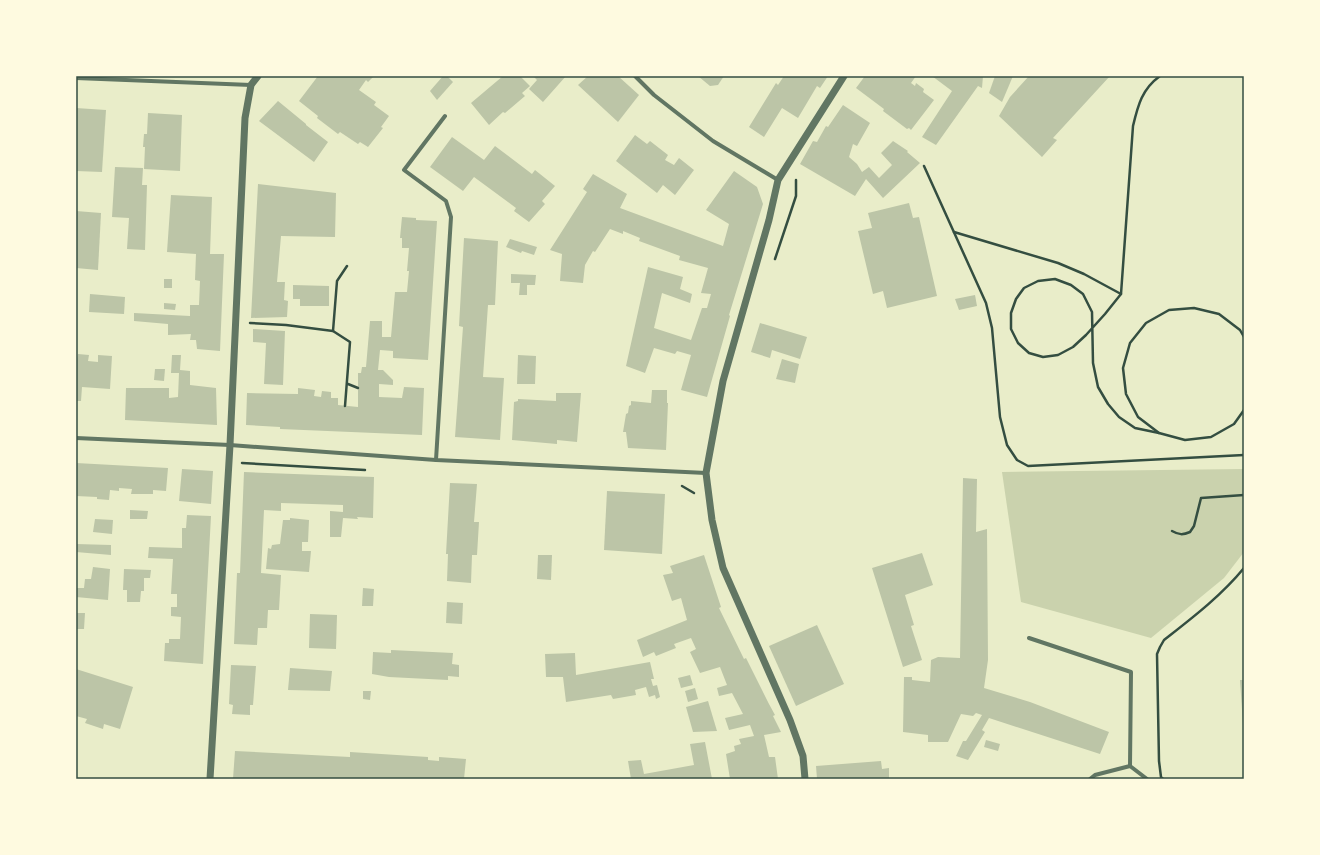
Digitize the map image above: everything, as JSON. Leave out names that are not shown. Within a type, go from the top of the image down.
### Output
[{"type":"street","points":[[210,779],[230,445],[245,118],[251,85],[258,76]]},
{"type":"street","points":[[635,76],[654,95],[713,140],[778,180]]},
{"type":"street","points":[[805,779],[803,756],[790,720],[723,568],[712,520],[706,473],[723,381],[769,220],[778,180],[844,76]]},
{"type":"street","points":[[76,78],[251,85]]},
{"type":"street","points":[[436,460],[451,217],[446,201],[404,170],[445,116]]},
{"type":"street","points":[[76,438],[230,445],[436,460],[706,473]]},
{"type":"street","points":[[1029,638],[1132,672],[1130,766]]},
{"type":"street","points":[[1090,779],[1095,775],[1130,766]]},
{"type":"street","points":[[1130,766],[1146,779]]},
{"type":"path","points":[[1160,76],[1143,92],[1133,126],[1121,294],[1086,335],[1073,347],[1058,355],[1043,358],[1029,353],[1018,343],[1011,329],[1011,313],[1016,299],[1024,288],[1038,281],[1055,279],[1071,285],[1083,294],[1092,312],[1093,362],[1098,387],[1108,404],[1119,417],[1136,428],[1185,440],[1211,437],[1234,424],[1244,410]]},
{"type":"path","points":[[924,166],[986,303],[992,328],[1000,417],[1007,445],[1017,460],[1028,466],[1244,455]]},
{"type":"path","points":[[774,261],[796,196],[796,175]]},
{"type":"path","points":[[954,232],[1058,263],[1084,274],[1121,294]]},
{"type":"path","points":[[333,331],[337,281],[347,266]]},
{"type":"path","points":[[1159,433],[1138,417],[1126,394],[1123,368],[1128,350],[1130,344],[1146,323],[1169,310],[1194,308],[1219,314],[1240,330],[1244,337]]},
{"type":"path","points":[[236,323],[286,325],[333,331],[350,342],[348,384],[345,406]]},
{"type":"path","points":[[348,384],[358,388]]},
{"type":"path","points":[[241,463],[373,470]]},
{"type":"path","points":[[680,485],[694,493],[696,498]]},
{"type":"path","points":[[1172,531],[1179,535],[1185,535],[1190,532],[1194,526],[1201,498],[1244,495]]},
{"type":"path","points":[[1163,779],[1161,777],[1159,761],[1157,654],[1160,646],[1164,640],[1210,603],[1236,578],[1244,568]]},
{"type":"green space","points":[[1244,469],[1244,552],[1224,578],[1151,638],[1021,602],[1002,472]]},
{"type":"building","points":[[318,76],[374,76],[368,82],[366,80],[359,90],[376,102],[374,105],[389,116],[381,127],[383,128],[368,147],[360,142],[358,144],[340,132],[338,134],[317,118],[318,116],[299,101]]},
{"type":"building","points":[[443,76],[447,76],[453,82],[437,100],[430,91]]},
{"type":"building","points":[[503,76],[520,76],[530,86],[522,93],[525,96],[505,113],[503,112],[489,125],[471,103]]},
{"type":"building","points":[[533,76],[566,76],[543,102],[529,89],[537,80]]},
{"type":"building","points":[[588,76],[618,76],[639,95],[618,122],[578,85]]},
{"type":"building","points":[[698,76],[724,76],[718,85],[710,86]]},
{"type":"building","points":[[784,76],[828,76],[820,88],[817,86],[798,118],[782,108],[764,137],[749,127],[776,83],[778,85]]},
{"type":"building","points":[[865,76],[916,76],[911,83],[915,86],[916,83],[924,89],[923,92],[934,100],[911,130],[909,128],[907,129],[856,88]]},
{"type":"building","points":[[932,76],[983,76],[982,88],[978,86],[936,145],[922,137],[952,91]]},
{"type":"building","points":[[995,76],[1013,76],[1002,102],[989,93]]},
{"type":"building","points":[[1029,76],[1110,76],[1053,138],[1057,140],[1042,157],[999,116],[1010,97]]},
{"type":"building","points":[[278,101],[328,142],[314,162],[259,121]]},
{"type":"building","points":[[843,105],[870,123],[857,146],[853,144],[849,157],[857,164],[862,172],[869,167],[879,178],[892,165],[881,153],[893,141],[908,151],[907,152],[920,163],[883,198],[866,179],[855,196],[800,164],[813,141],[817,142],[826,126],[828,127]]},
{"type":"building","points":[[76,108],[106,110],[102,172],[76,171]]},
{"type":"building","points":[[148,113],[182,115],[180,171],[144,169],[145,147],[143,147],[144,134],[147,134]]},
{"type":"building","points":[[635,135],[647,144],[650,141],[668,155],[665,160],[674,165],[679,158],[694,170],[675,195],[663,185],[657,193],[616,161]]},
{"type":"building","points":[[452,137],[484,160],[495,146],[532,174],[535,170],[555,186],[542,201],[545,204],[529,222],[514,211],[516,208],[474,177],[463,191],[430,167]]},
{"type":"building","points":[[115,167],[143,168],[142,185],[147,185],[145,250],[127,249],[129,218],[112,217]]},
{"type":"building","points":[[734,171],[757,187],[763,204],[729,315],[730,316],[707,397],[681,390],[691,355],[677,351],[675,354],[654,348],[645,373],[626,366],[648,267],[683,277],[680,289],[692,294],[690,303],[662,293],[654,328],[691,340],[702,308],[707,308],[711,294],[701,293],[708,268],[679,260],[680,256],[639,241],[640,238],[623,231],[623,234],[610,229],[595,252],[593,251],[585,265],[583,283],[560,281],[562,254],[550,250],[587,192],[583,189],[593,174],[627,194],[620,208],[723,246],[729,224],[706,210]]},
{"type":"building","points":[[258,184],[336,193],[335,237],[281,236],[277,282],[285,282],[284,300],[288,301],[287,317],[251,318]]},
{"type":"building","points":[[171,195],[212,197],[210,254],[224,254],[220,351],[197,349],[196,340],[190,340],[191,334],[168,335],[168,324],[134,321],[134,313],[190,316],[190,305],[199,305],[200,281],[195,280],[196,254],[167,252]]},
{"type":"building","points":[[909,203],[913,218],[919,217],[937,296],[887,308],[883,291],[873,294],[858,231],[872,228],[868,213]]},
{"type":"building","points":[[76,211],[101,213],[98,270],[76,268]]},
{"type":"building","points":[[402,217],[416,218],[416,220],[437,221],[428,360],[393,358],[393,351],[380,350],[378,370],[383,370],[393,380],[393,385],[379,384],[379,397],[402,398],[404,387],[424,388],[422,435],[280,429],[280,427],[246,425],[247,393],[298,394],[298,388],[315,390],[314,396],[321,397],[322,391],[331,392],[331,398],[338,398],[338,405],[358,407],[358,373],[361,373],[362,367],[366,367],[370,321],[382,321],[382,337],[391,337],[395,292],[407,292],[409,248],[402,248],[402,238],[400,238]]},
{"type":"building","points":[[464,238],[498,241],[495,305],[488,305],[483,377],[504,378],[500,440],[455,437],[463,327],[459,326]]},
{"type":"building","points":[[510,239],[537,247],[534,255],[522,251],[521,253],[506,247]]},
{"type":"building","points":[[511,274],[536,275],[535,285],[527,285],[527,295],[519,295],[520,283],[511,283]]},
{"type":"building","points":[[164,279],[172,279],[172,288],[164,288]]},
{"type":"building","points":[[293,285],[329,286],[329,306],[300,306],[300,299],[293,299]]},
{"type":"building","points":[[90,294],[125,297],[124,314],[89,312]]},
{"type":"building","points":[[975,295],[977,306],[959,310],[955,299]]},
{"type":"building","points":[[164,303],[176,304],[175,310],[164,309]]},
{"type":"building","points":[[760,323],[807,337],[800,359],[772,350],[770,358],[751,352]]},
{"type":"building","points":[[253,329],[285,331],[283,385],[264,384],[266,343],[253,342]]},
{"type":"building","points":[[78,354],[89,355],[88,361],[98,362],[98,355],[112,356],[110,389],[82,387],[81,401],[76,401],[76,360]]},
{"type":"building","points":[[172,355],[181,355],[180,370],[190,371],[190,385],[216,388],[217,425],[125,420],[126,388],[169,388],[169,398],[178,397],[179,373],[171,373]]},
{"type":"building","points":[[518,355],[536,356],[535,384],[517,384]]},
{"type":"building","points":[[782,359],[799,364],[795,383],[776,379]]},
{"type":"building","points":[[155,369],[165,369],[164,381],[154,380]]},
{"type":"building","points":[[652,390],[667,390],[668,403],[666,450],[628,448],[626,432],[623,432],[626,414],[628,413],[631,401],[651,403]]},
{"type":"building","points":[[556,393],[581,393],[577,442],[557,440],[557,444],[512,440],[514,402],[518,401],[518,399],[556,401]]},
{"type":"building","points":[[76,463],[168,468],[166,491],[153,490],[153,494],[131,494],[132,489],[119,488],[119,491],[110,490],[109,500],[97,499],[97,497],[76,496]]},
{"type":"building","points":[[182,469],[213,471],[211,504],[179,501]]},
{"type":"building","points":[[244,472],[374,477],[373,518],[343,518],[341,537],[330,537],[330,511],[343,512],[343,505],[281,503],[281,511],[264,510],[261,573],[281,575],[279,610],[268,610],[267,628],[258,628],[257,645],[234,644],[237,573],[240,573]]},
{"type":"building","points":[[963,478],[977,479],[976,532],[987,529],[988,660],[984,688],[1030,702],[1109,732],[1100,754],[989,718],[982,730],[985,732],[968,760],[956,756],[963,741],[966,741],[982,715],[976,713],[973,716],[961,714],[948,742],[928,742],[928,735],[903,732],[904,677],[912,677],[912,680],[930,682],[931,660],[938,657],[960,658]]},
{"type":"building","points":[[450,483],[477,484],[474,522],[479,522],[477,555],[472,555],[471,583],[447,581],[448,554],[446,554]]},
{"type":"building","points":[[607,491],[665,494],[662,554],[604,550]]},
{"type":"building","points":[[130,510],[148,511],[147,519],[130,519]]},
{"type":"building","points":[[187,515],[211,516],[203,664],[164,661],[165,643],[169,643],[169,639],[180,639],[181,617],[171,616],[171,607],[177,607],[177,594],[171,594],[173,559],[148,558],[149,547],[182,548],[182,528],[186,528]]},
{"type":"building","points":[[290,518],[309,520],[308,542],[302,542],[302,551],[311,551],[309,572],[266,569],[268,548],[271,549],[272,545],[280,544],[283,520],[290,520]]},
{"type":"building","points":[[95,519],[113,520],[112,534],[93,532]]},
{"type":"building","points":[[76,544],[111,545],[111,555],[76,552]]},
{"type":"building","points":[[922,553],[933,585],[905,595],[914,625],[911,626],[922,660],[903,667],[872,568]]},
{"type":"building","points":[[538,555],[552,555],[551,580],[537,579]]},
{"type":"building","points":[[704,555],[721,607],[719,608],[744,659],[746,658],[775,715],[773,716],[781,732],[764,735],[769,757],[775,757],[778,779],[730,779],[726,754],[735,751],[734,746],[741,744],[739,739],[754,736],[750,725],[729,730],[725,718],[743,714],[732,693],[719,696],[717,688],[727,685],[720,667],[700,673],[690,652],[696,649],[691,638],[674,644],[676,648],[656,656],[654,652],[643,657],[637,640],[687,620],[681,598],[672,601],[663,575],[673,573],[670,566]]},
{"type":"building","points":[[93,567],[110,569],[108,600],[76,597],[76,588],[84,588],[85,579],[91,579]]},
{"type":"building","points":[[124,569],[151,570],[150,578],[144,578],[144,591],[141,591],[140,602],[127,602],[127,590],[123,590]]},
{"type":"building","points":[[363,588],[374,589],[373,606],[362,606]]},
{"type":"building","points":[[447,602],[463,603],[462,624],[446,623]]},
{"type":"building","points":[[76,613],[85,613],[84,629],[76,629]]},
{"type":"building","points":[[310,614],[337,615],[336,649],[309,648]]},
{"type":"building","points":[[817,625],[844,684],[796,706],[769,646]]},
{"type":"building","points":[[391,650],[453,653],[452,664],[459,665],[459,677],[448,676],[448,680],[389,677],[372,674],[373,652],[391,653]]},
{"type":"building","points":[[575,653],[576,675],[650,662],[654,679],[651,679],[653,686],[657,685],[660,697],[656,699],[655,695],[649,697],[646,687],[635,690],[636,695],[613,699],[611,695],[566,702],[563,677],[546,677],[545,654]]},
{"type":"building","points":[[231,665],[256,666],[253,705],[250,705],[250,715],[232,714],[233,705],[229,704]]},
{"type":"building","points":[[290,668],[332,671],[330,691],[288,690]]},
{"type":"building","points":[[76,669],[133,687],[120,729],[104,724],[103,729],[85,723],[87,719],[76,716]]},
{"type":"building","points":[[690,675],[693,685],[681,688],[678,678]]},
{"type":"building","points":[[1240,680],[1244,680],[1244,725],[1243,725]]},
{"type":"building","points":[[695,688],[698,699],[688,702],[685,691]]},
{"type":"building","points":[[363,691],[371,691],[370,700],[363,699]]},
{"type":"building","points":[[708,701],[717,731],[693,732],[686,707]]},
{"type":"building","points":[[986,740],[1000,744],[998,751],[984,747]]},
{"type":"building","points":[[705,742],[712,779],[631,779],[628,761],[641,760],[644,774],[694,765],[690,744]]},
{"type":"building","points":[[235,751],[350,757],[350,752],[428,757],[428,760],[439,761],[439,757],[466,759],[464,779],[233,779]]},
{"type":"building","points":[[881,761],[882,769],[889,768],[889,779],[817,779],[816,766]]}]
